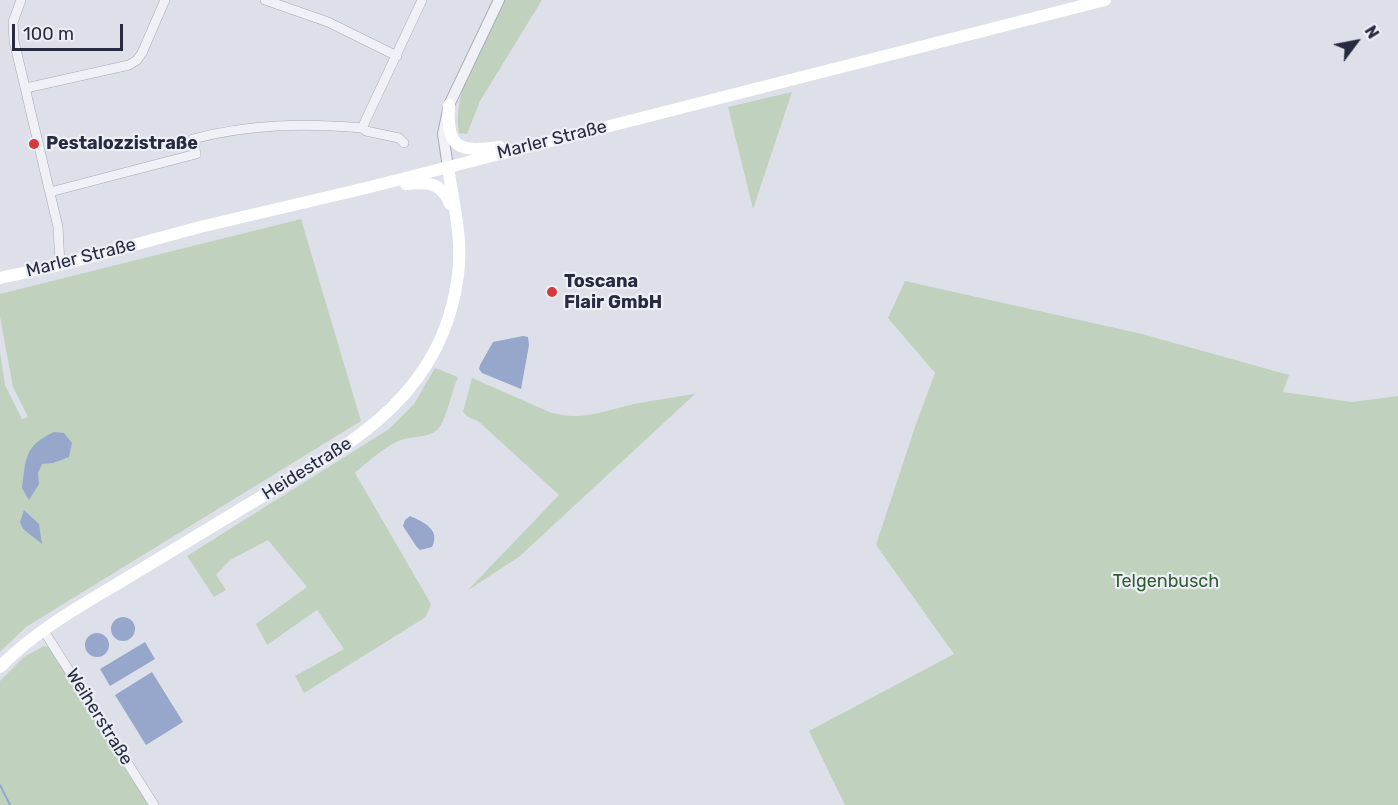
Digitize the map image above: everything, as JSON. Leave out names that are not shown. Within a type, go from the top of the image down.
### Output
[{"type":"main road","name":"Marler Straße","points":[[0,278],[60,265],[1105,0]]},
{"type":"main road","points":[[449,105],[447,126],[451,138],[462,147],[467,149],[525,147]]},
{"type":"main road","name":"Heidestraße","points":[[0,667],[44,631],[305,472],[369,429],[392,409],[415,383],[442,336],[455,293],[459,239],[448,167]]},
{"type":"main road","points":[[366,188],[421,183],[435,185],[447,195],[459,239]]},
{"type":"street","points":[[21,0],[13,22],[14,41],[58,227],[60,265]]},
{"type":"street","points":[[26,88],[129,65],[137,60],[165,0]]},
{"type":"street","points":[[265,0],[328,22],[397,56]]},
{"type":"street","points":[[362,128],[423,0]]},
{"type":"street","points":[[448,167],[443,134],[449,105],[499,0]]},
{"type":"street","points":[[50,192],[196,154],[193,138],[215,133],[277,125],[324,125],[362,128],[366,131],[399,138],[404,143]]},
{"type":"street","name":"Weiherstraße","points":[[44,631],[154,805]]},
{"type":"green space","points":[[499,0],[542,0],[480,101],[467,134],[459,133],[458,118],[464,83]]},
{"type":"green space","points":[[792,92],[753,209],[728,107]]},
{"type":"green space","points":[[301,219],[361,421],[26,627],[0,652],[0,352],[5,385],[22,419],[28,417],[13,387],[0,317],[0,294]]},
{"type":"green space","name":"Telgenbusch","points":[[905,281],[1142,334],[1289,375],[1283,392],[1352,402],[1398,396],[1398,805],[845,805],[809,731],[954,654],[876,545],[935,373],[888,318]]},
{"type":"green space","points":[[435,368],[458,377],[446,413],[437,430],[395,442],[355,473],[431,604],[426,617],[304,693],[295,676],[344,649],[317,610],[267,645],[256,624],[307,587],[268,540],[230,560],[216,575],[226,590],[214,597],[187,556],[389,429],[414,404]]},
{"type":"green space","points":[[472,378],[552,413],[573,416],[695,394],[520,556],[467,591],[559,495],[478,421],[463,412]]},
{"type":"green space","points":[[44,646],[53,648],[150,805],[0,805],[0,681],[24,657]]},
{"type":"water","points":[[528,337],[529,345],[521,389],[482,373],[479,369],[480,365],[493,342]]},
{"type":"water","points":[[54,432],[64,433],[72,443],[69,457],[42,464],[38,473],[39,484],[29,500],[22,488],[28,454],[37,442]]},
{"type":"water","points":[[24,510],[39,524],[42,544],[23,529],[20,522]]},
{"type":"water","points":[[410,516],[433,531],[432,547],[420,550],[416,546],[403,526],[405,520]]},
{"type":"water","points":[[123,617],[132,620],[135,629],[132,638],[123,641],[114,638],[111,629],[114,620]]},
{"type":"water","points":[[97,633],[102,634],[108,640],[108,650],[102,656],[97,657],[92,656],[86,650],[85,645],[86,640],[92,634]]},
{"type":"water","points":[[145,642],[155,659],[110,686],[100,669]]},
{"type":"water","points":[[152,672],[183,722],[146,745],[115,695]]},
{"type":"waterway","points":[[0,785],[10,805]]},
{"type":"place","name":"Pestalozzistraße","points":[[34,144]]},
{"type":"place","name":"Toscana Flair GmbH","points":[[552,292]]}]
